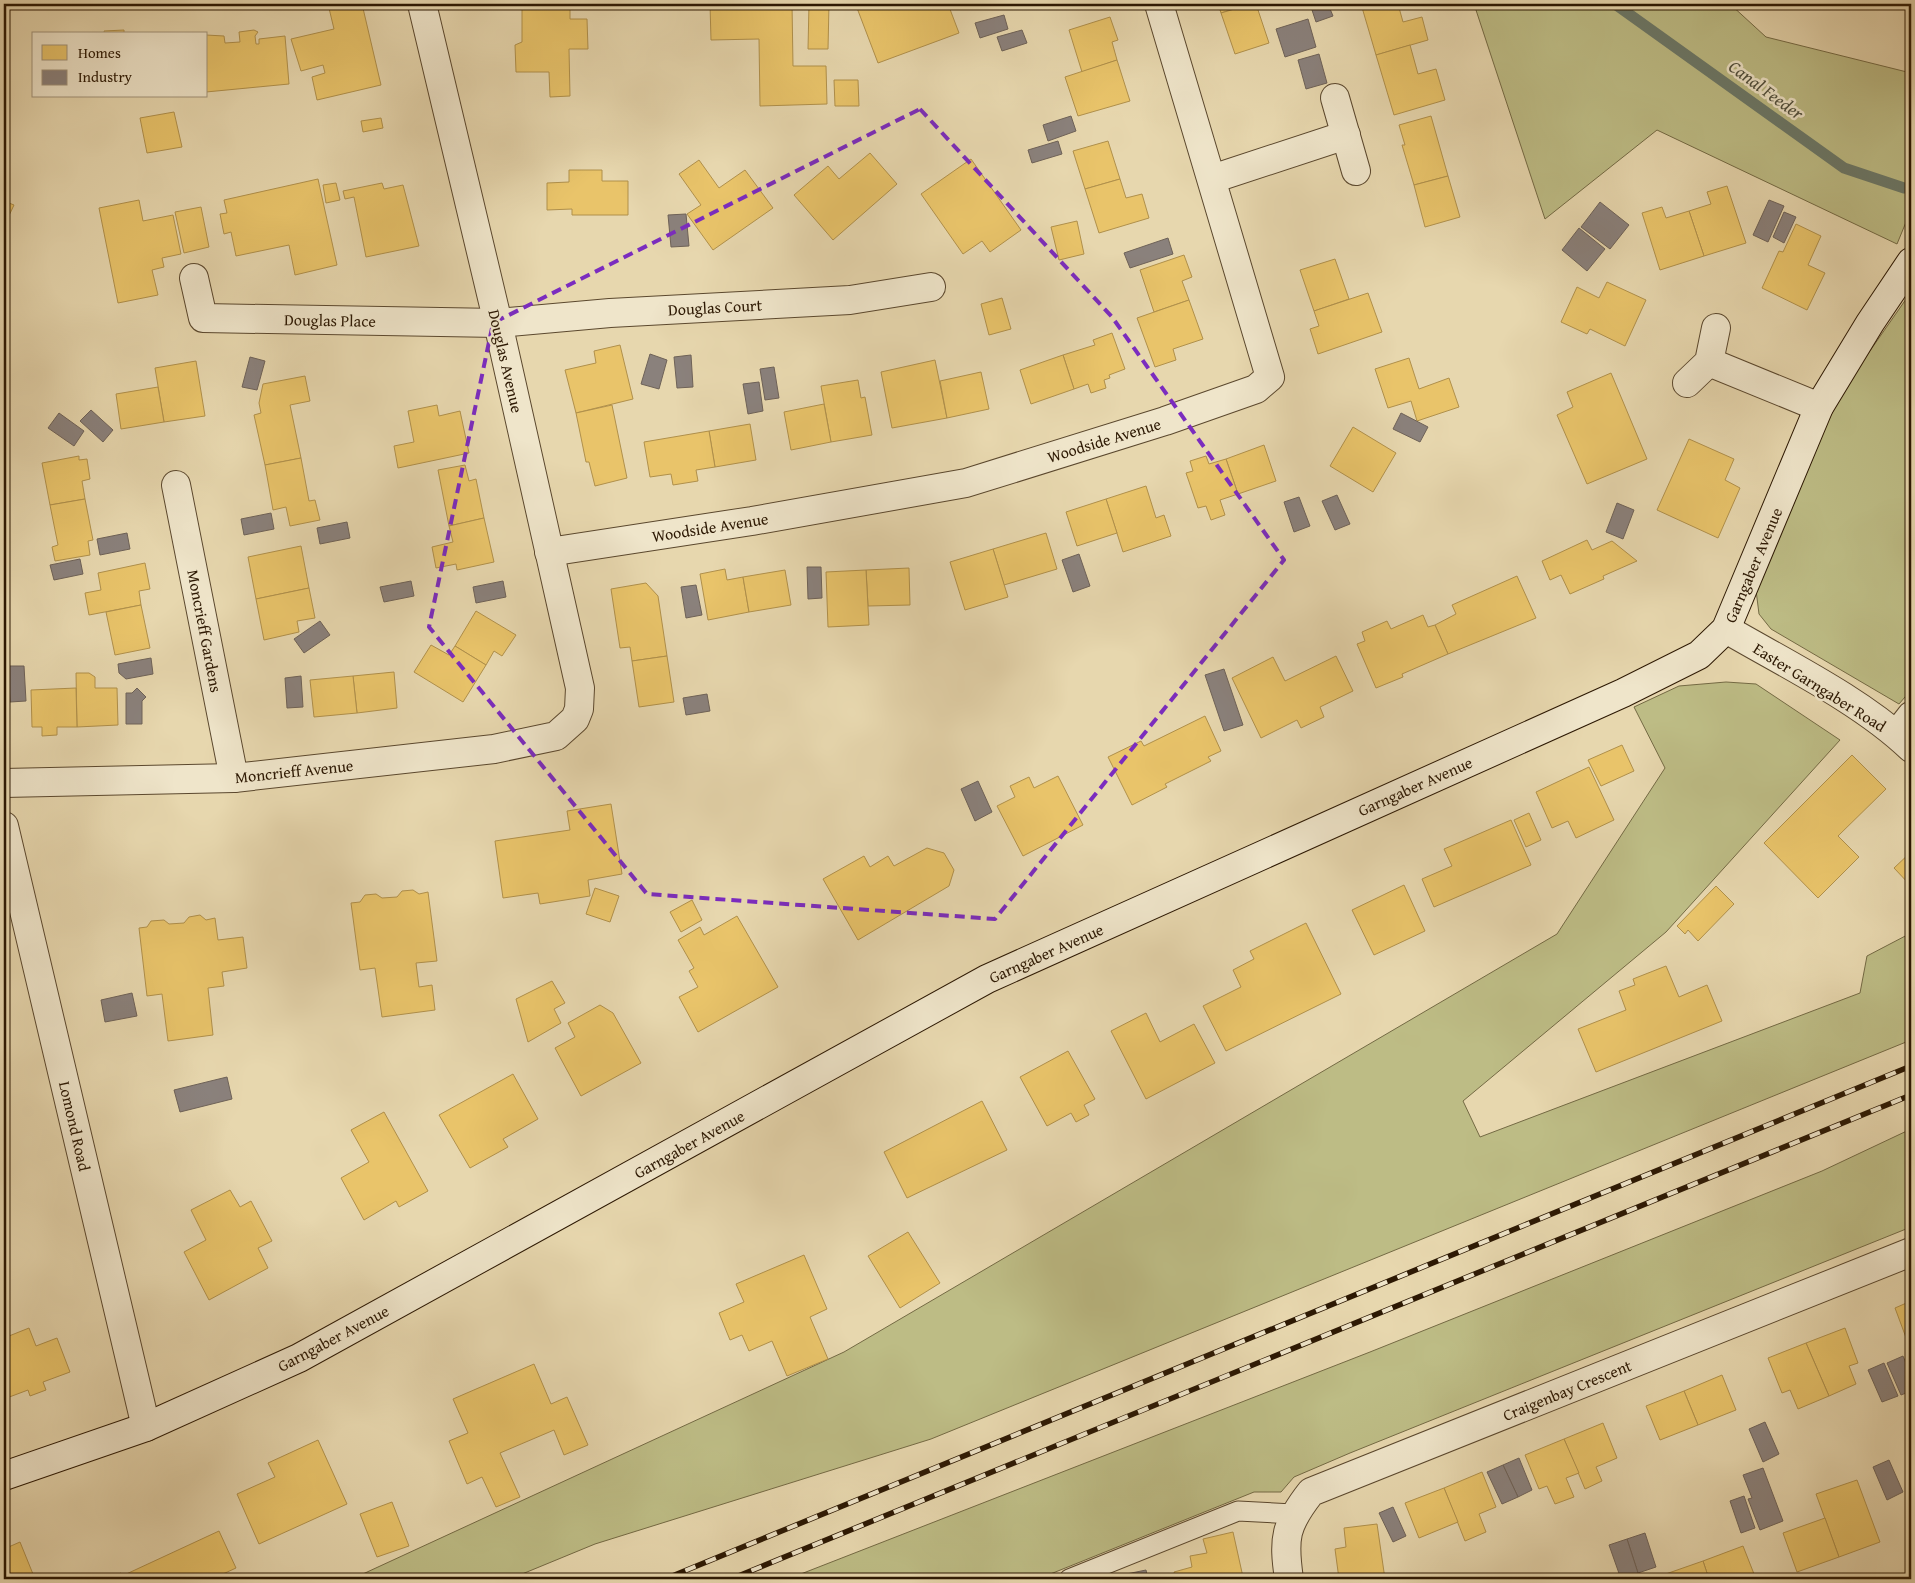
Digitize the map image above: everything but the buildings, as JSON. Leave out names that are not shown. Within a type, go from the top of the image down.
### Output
[{"type":"street","name":"Douglas Avenue","points":[[422,4],[498,323],[580,688],[579,709],[575,719]]},
{"type":"street","name":"Woodside Avenue","points":[[549,552],[752,521],[966,483],[1164,421],[1256,389],[1270,377],[1159,4]]},
{"type":"street","points":[[1335,98],[1356,171]]},
{"type":"street","points":[[1212,179],[1346,135]]},
{"type":"street","name":"Garngaber Avenue","points":[[4,1476],[146,1426],[299,1358],[987,979],[1623,693],[1699,655],[1726,629],[1820,407],[1870,323],[1911,262]]},
{"type":"street","name":"Douglas Place","points":[[194,278],[203,318],[498,323]]},
{"type":"street","name":"Douglas Court","points":[[498,323],[610,312],[850,300],[931,287]]},
{"type":"street","points":[[1687,383],[1709,362],[1716,328]]},
{"type":"street","points":[[1709,362],[1820,407]]},
{"type":"street","name":"Moncrieff Gardens","points":[[176,485],[234,778]]},
{"type":"street","name":"Easter Garngaber Road","points":[[1726,629],[1906,733]]},
{"type":"street","name":"Moncrieff Avenue","points":[[4,783],[234,778],[494,749],[556,736],[575,719]]},
{"type":"street","name":"Lomond Road","points":[[4,826],[146,1426]]},
{"type":"street","name":"Craigenbay Crescent","points":[[1289,1579],[1286,1560],[1286,1535],[1293,1514],[1311,1492],[1911,1252]]},
{"type":"lane","points":[[1073,1578],[1238,1511],[1293,1514]]},
{"type":"highlighted area","points":[[920,109],[1112,317],[1284,560],[995,919],[647,894],[429,627],[493,323]]},
{"type":"shaded area","points":[[1474,4],[1730,4],[1766,37],[1911,73],[1911,210],[1897,244],[1657,130],[1545,219]]},
{"type":"shaded area","points":[[1911,292],[1911,690],[1899,704],[1771,629],[1759,614],[1756,590],[1828,411]]},
{"type":"shaded area","points":[[1726,682],[1756,684],[1840,740],[1666,932],[1463,1101],[1480,1137],[1860,993],[1867,956],[1911,933],[1911,1040],[931,1439],[595,1544],[510,1579],[352,1579],[844,1352],[1557,934],[1665,768],[1634,707],[1679,686]]},
{"type":"shaded area","points":[[1911,1129],[1911,1227],[1350,1453],[1294,1477],[1281,1492],[1254,1492],[1038,1579],[788,1579],[1370,1352],[1822,1171]]},
{"type":"waterway","name":"Canal Feeder","points":[[1615,4],[1844,168],[1904,188]]},
{"type":"railway","points":[[665,1579],[1911,1066]]},
{"type":"railway","points":[[731,1579],[1911,1095]]}]
